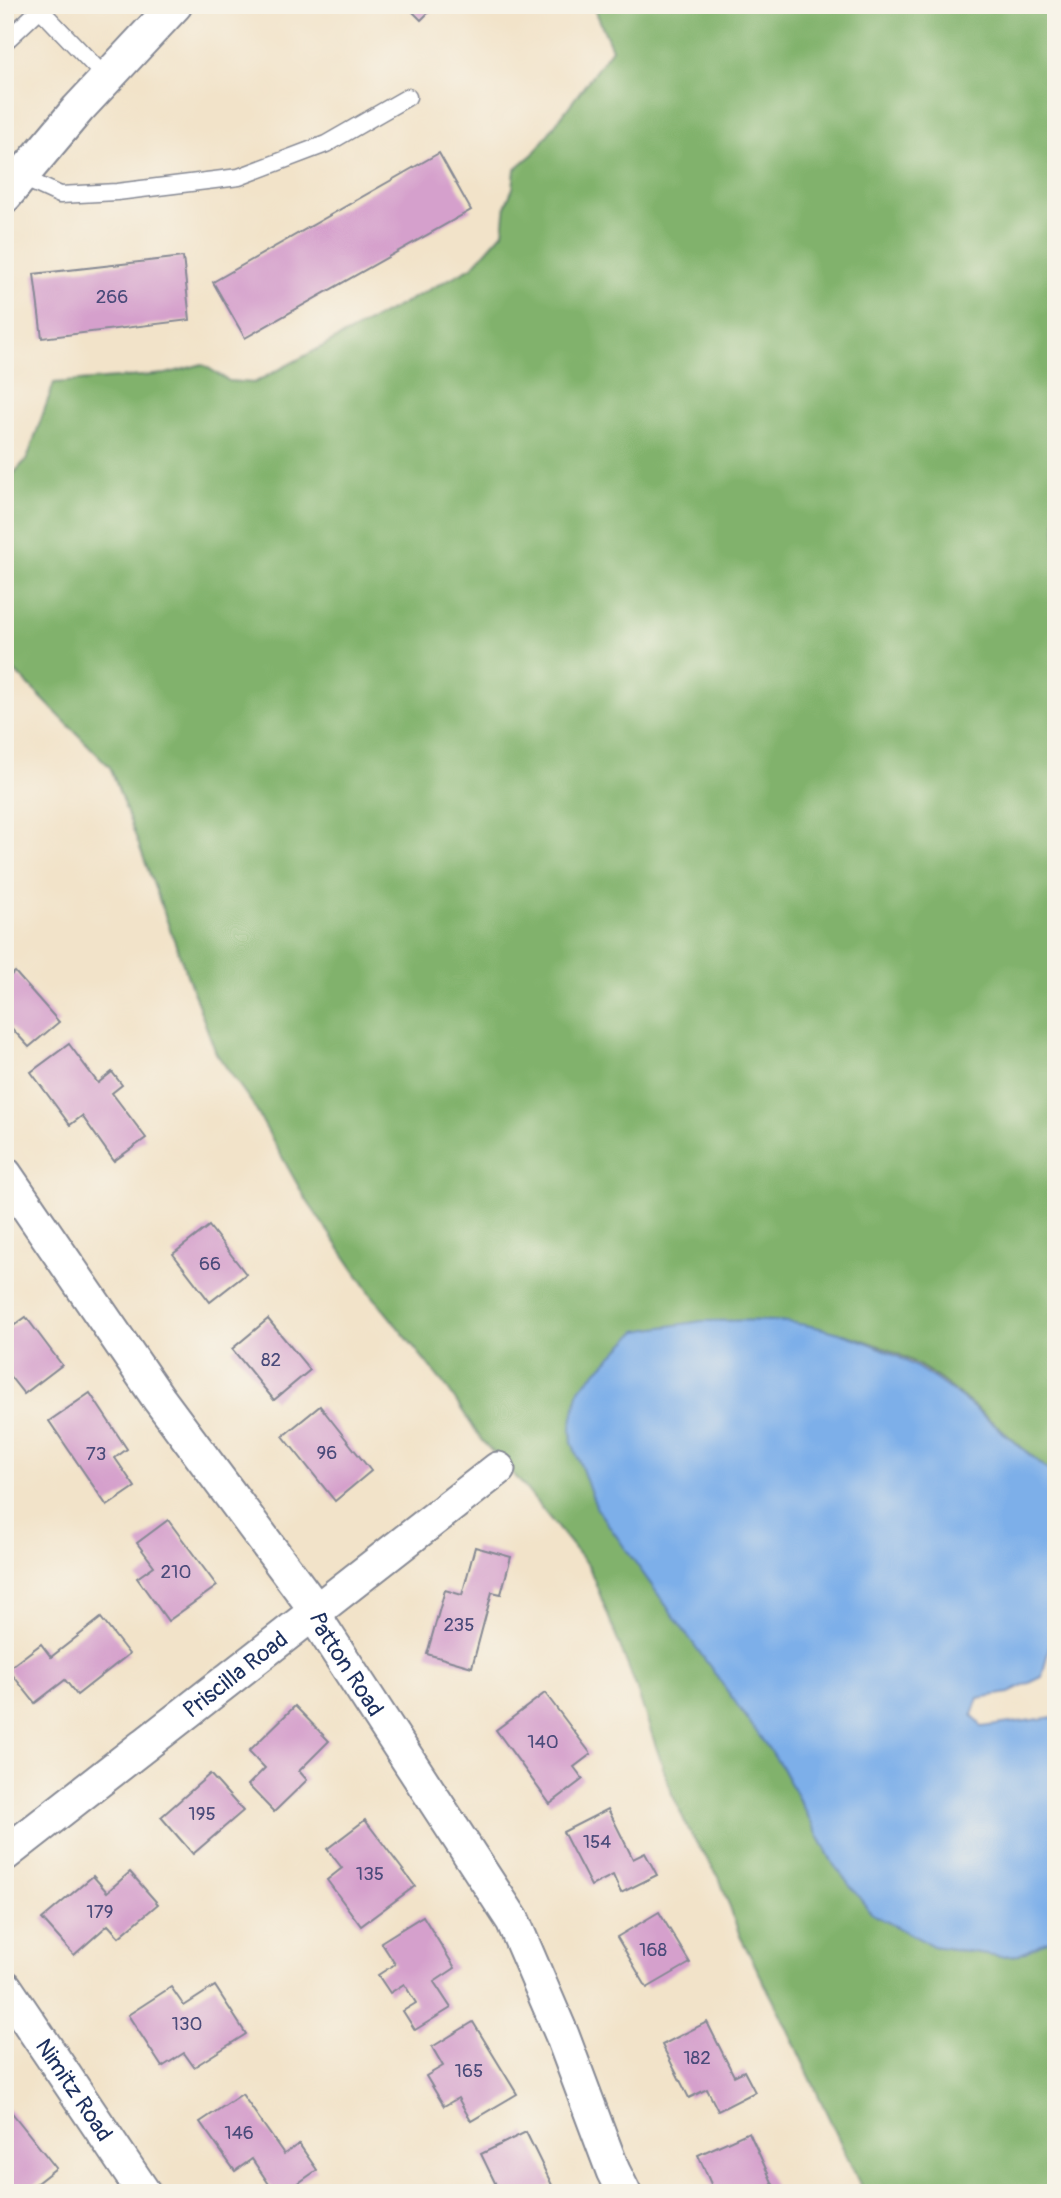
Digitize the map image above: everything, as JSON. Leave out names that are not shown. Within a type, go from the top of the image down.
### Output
[{"type":"street","points":[[13,187],[106,78],[175,5]]},
{"type":"street","name":"Patton Road","points":[[5,1174],[159,1399],[316,1610],[321,1626],[513,1921],[562,2035],[624,2193]]},
{"type":"street","name":"Priscilla Road","points":[[5,1854],[498,1469]]},
{"type":"street","name":"Nimitz Road","points":[[5,1987],[144,2193]]},
{"type":"lane","points":[[5,43],[40,9],[106,78]]},
{"type":"lane","points":[[13,187],[60,195],[117,192],[239,177],[326,144],[408,97]]},
{"type":"green space","points":[[593,5],[1056,5],[1056,1483],[1048,1470],[994,1423],[957,1392],[918,1365],[859,1338],[790,1323],[781,1766],[834,1865],[933,1946],[1000,1956],[1019,1955],[1056,1936],[1056,2193],[864,2193],[780,2013],[740,1936],[719,1877],[690,1833],[672,1794],[635,1684],[589,1567],[518,1479],[483,1442],[448,1389],[371,1294],[305,1198],[252,1103],[216,1053],[110,767],[5,661],[5,483],[27,459],[54,383],[166,374],[202,364],[229,381],[254,383],[472,267],[503,232],[506,204],[513,188],[515,169],[533,154],[612,49]]},
{"type":"green space","points":[[1056,1587],[1056,1635],[1052,1635],[1048,1619]]},
{"type":"water","points":[[702,1321],[793,1323],[833,1331],[869,1343],[902,1359],[960,1397],[1048,1470],[1056,1483],[1056,1587],[1048,1619],[1052,1635],[1042,1677],[1009,1693],[978,1698],[972,1715],[982,1727],[1053,1717],[1056,1720],[1055,1937],[1019,1955],[1000,1956],[933,1946],[872,1914],[834,1865],[781,1766],[597,1509],[572,1442],[571,1427],[579,1389],[637,1331]]},
{"type":"building","points":[[406,5],[436,5],[421,20]]},
{"type":"building","points":[[439,153],[471,210],[245,338],[213,282]]},
{"type":"building","points":[[183,257],[190,320],[42,338],[34,274]]},
{"type":"building","points":[[15,972],[59,1022],[29,1047],[5,1021],[5,980]]},
{"type":"building","points":[[69,1044],[98,1083],[112,1072],[122,1085],[112,1093],[146,1138],[114,1161],[82,1116],[70,1125],[31,1072]]},
{"type":"building","points":[[209,1226],[246,1274],[210,1302],[173,1254]]},
{"type":"building","points":[[26,1317],[62,1365],[24,1394],[5,1370],[5,1332]]},
{"type":"building","points":[[268,1319],[310,1370],[274,1400],[232,1349]]},
{"type":"building","points":[[90,1393],[127,1449],[115,1458],[135,1487],[107,1506],[49,1421]]},
{"type":"building","points":[[320,1406],[371,1471],[335,1501],[283,1436]]},
{"type":"building","points":[[168,1520],[217,1586],[168,1621],[137,1578],[154,1566],[137,1543]]},
{"type":"building","points":[[475,1547],[511,1557],[501,1594],[492,1592],[472,1667],[427,1654],[445,1590],[462,1595]]},
{"type":"building","points":[[101,1618],[129,1654],[77,1695],[65,1680],[35,1703],[8,1669],[41,1644],[51,1657]]},
{"type":"building","points":[[545,1693],[591,1754],[574,1767],[583,1779],[550,1804],[496,1730]]},
{"type":"building","points":[[295,1706],[329,1741],[299,1771],[307,1780],[274,1812],[248,1785],[265,1768],[249,1751]]},
{"type":"building","points":[[210,1774],[243,1811],[193,1854],[161,1817]]},
{"type":"building","points":[[608,1809],[633,1859],[645,1853],[657,1875],[621,1893],[613,1875],[591,1886],[563,1832]]},
{"type":"building","points":[[365,1820],[415,1886],[361,1926],[327,1880],[342,1868],[327,1849]]},
{"type":"building","points":[[130,1872],[158,1904],[119,1937],[108,1925],[74,1955],[42,1919],[93,1876],[107,1892]]},
{"type":"building","points":[[659,1912],[690,1963],[647,1988],[617,1937]]},
{"type":"building","points":[[423,1916],[455,1968],[434,1982],[451,2008],[415,2030],[403,2011],[416,2003],[404,1984],[390,1993],[378,1975],[395,1964],[381,1942]]},
{"type":"building","points":[[215,1986],[246,2034],[194,2067],[184,2053],[162,2067],[128,2015],[171,1987],[184,2006]]},
{"type":"building","points":[[473,2022],[517,2094],[471,2121],[458,2098],[444,2106],[426,2076],[443,2066],[432,2047]]},
{"type":"building","points":[[707,2022],[734,2076],[744,2071],[755,2092],[718,2111],[707,2089],[689,2098],[662,2045]]},
{"type":"building","points":[[242,2094],[284,2154],[299,2144],[317,2170],[284,2193],[275,2193],[252,2159],[235,2171],[200,2122]]},
{"type":"building","points":[[9,2109],[56,2168],[24,2193],[5,2193],[5,2112]]},
{"type":"building","points":[[526,2132],[552,2185],[536,2193],[500,2193],[481,2154]]},
{"type":"building","points":[[749,2132],[777,2193],[715,2193],[698,2155]]}]
